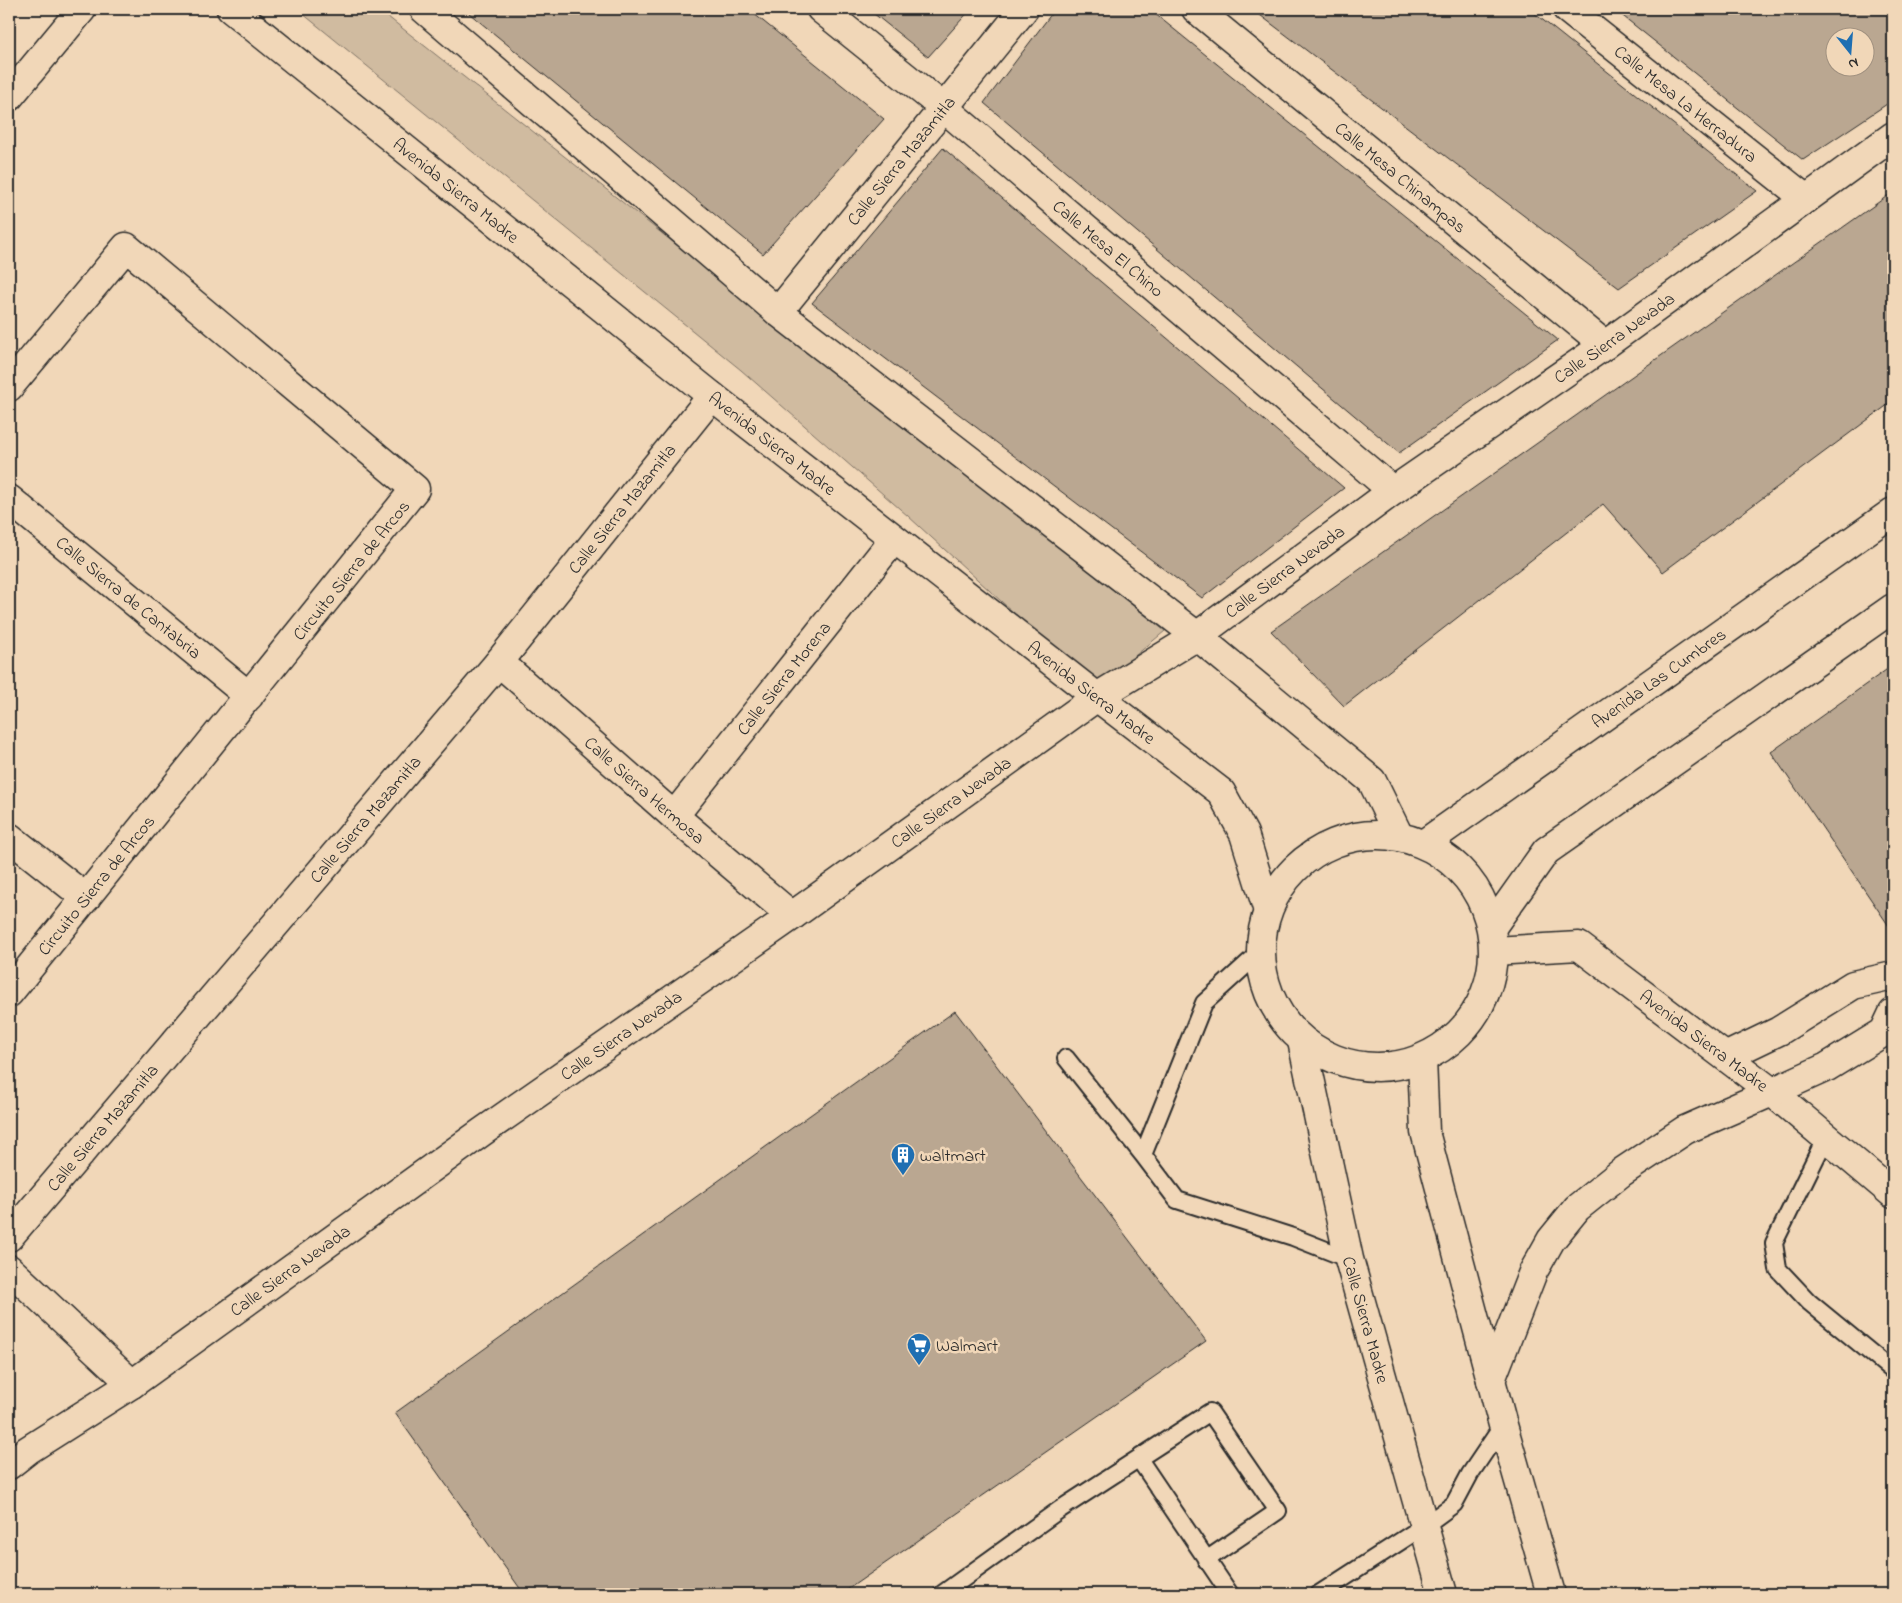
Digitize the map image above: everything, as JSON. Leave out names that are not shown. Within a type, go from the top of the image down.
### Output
[{"type":"street","points":[[9,98],[82,9]]},
{"type":"street","name":"Avenida Sierra Madre","points":[[231,9],[712,396],[1097,698],[1222,792],[1244,834],[1267,908]]},
{"type":"street","points":[[424,9],[778,312],[1197,636],[1372,781],[1412,840]]},
{"type":"street","name":"Calle Mesa El Chino","points":[[821,9],[944,108],[1393,491]]},
{"type":"street","name":"Calle Sierra Mazamitla","points":[[778,312],[1024,9]]},
{"type":"street","name":"Calle Mesa Chinampas","points":[[1196,9],[1605,345]]},
{"type":"street","name":"Calle Mesa La Herradura","points":[[1567,9],[1806,199]]},
{"type":"street","name":"Calle Sierra Nevada","points":[[9,1465],[28,1450],[132,1384],[482,1132],[792,916],[1097,698],[1197,636],[1393,491],[1605,345],[1893,136]]},
{"type":"street","name":"Circuito Sierra de Arcos","points":[[9,387],[126,246],[416,489],[9,993]]},
{"type":"street","name":"Calle Sierra Mazamitla","points":[[9,1237],[500,662],[712,396]]},
{"type":"street","name":"Calle Sierra de Cantabria","points":[[9,499],[249,696]]},
{"type":"street","name":"Avenida Las Cumbres","points":[[1412,840],[1893,512]]},
{"type":"street","name":"Calle Sierra Morena","points":[[674,816],[894,539]]},
{"type":"street","points":[[1493,939],[1479,893],[1456,864],[1412,840],[1346,838],[1298,864],[1267,908],[1258,954],[1263,980],[1277,1014],[1302,1041],[1338,1062],[1380,1068],[1422,1059],[1460,1034],[1485,996],[1493,939],[1546,851],[1893,608]]},
{"type":"street","name":"Calle Sierra Hermosa","points":[[500,662],[674,816],[792,916]]},
{"type":"street","points":[[9,837],[86,898]]},
{"type":"street","name":"Avenida Sierra Madre","points":[[1493,939],[1579,946],[1727,1056],[1893,1194]]},
{"type":"street","points":[[1727,1056],[1779,1031],[1853,985],[1893,976]]},
{"type":"street","points":[[1491,1380],[1533,1272],[1551,1240],[1578,1208],[1622,1172],[1685,1130],[1815,1074],[1884,1032],[1893,1012]]},
{"type":"street","name":"Calle Sierra Madre","points":[[1302,1041],[1349,1260],[1443,1594]]},
{"type":"street","points":[[1422,1059],[1425,1132],[1503,1425],[1551,1594]]},
{"type":"street","points":[[9,1269],[132,1384]]},
{"type":"lane","points":[[1143,1155],[1204,1003],[1258,954]]},
{"type":"lane","points":[[1066,1058],[1177,1200],[1293,1237],[1349,1260]]},
{"type":"lane","points":[[1826,1137],[1774,1243],[1778,1269],[1809,1302],[1893,1371]]},
{"type":"lane","points":[[942,1594],[1059,1510],[1210,1412],[1278,1512],[1206,1560]]},
{"type":"lane","points":[[1319,1594],[1424,1526],[1454,1504],[1470,1474],[1503,1425]]},
{"type":"lane","points":[[1139,1459],[1230,1594]]},
{"type":"shaded area","points":[[297,9],[378,9],[1165,631],[1096,688],[908,516],[741,370]]},
{"type":"building","points":[[464,9],[748,9],[884,119],[763,254]]},
{"type":"building","points":[[868,9],[971,9],[928,57]]},
{"type":"building","points":[[1055,9],[1149,9],[1558,340],[1399,453],[984,103]]},
{"type":"building","points":[[1252,9],[1529,9],[1757,191],[1619,288]]},
{"type":"building","points":[[1614,9],[1893,9],[1893,100],[1803,160]]},
{"type":"building","points":[[943,148],[1344,488],[1202,598],[812,303]]},
{"type":"building","points":[[1893,192],[1893,401],[1663,572],[1603,504],[1344,706],[1271,631]]},
{"type":"building","points":[[1893,665],[1893,932],[1771,752]]},
{"type":"building","name":"waltmart","points":[[955,1011],[1206,1341],[841,1594],[524,1594],[395,1413]]},
{"type":"place","name":"waltmart","points":[[903,1176]]},
{"type":"place","name":"Walmart","points":[[919,1366]]}]
